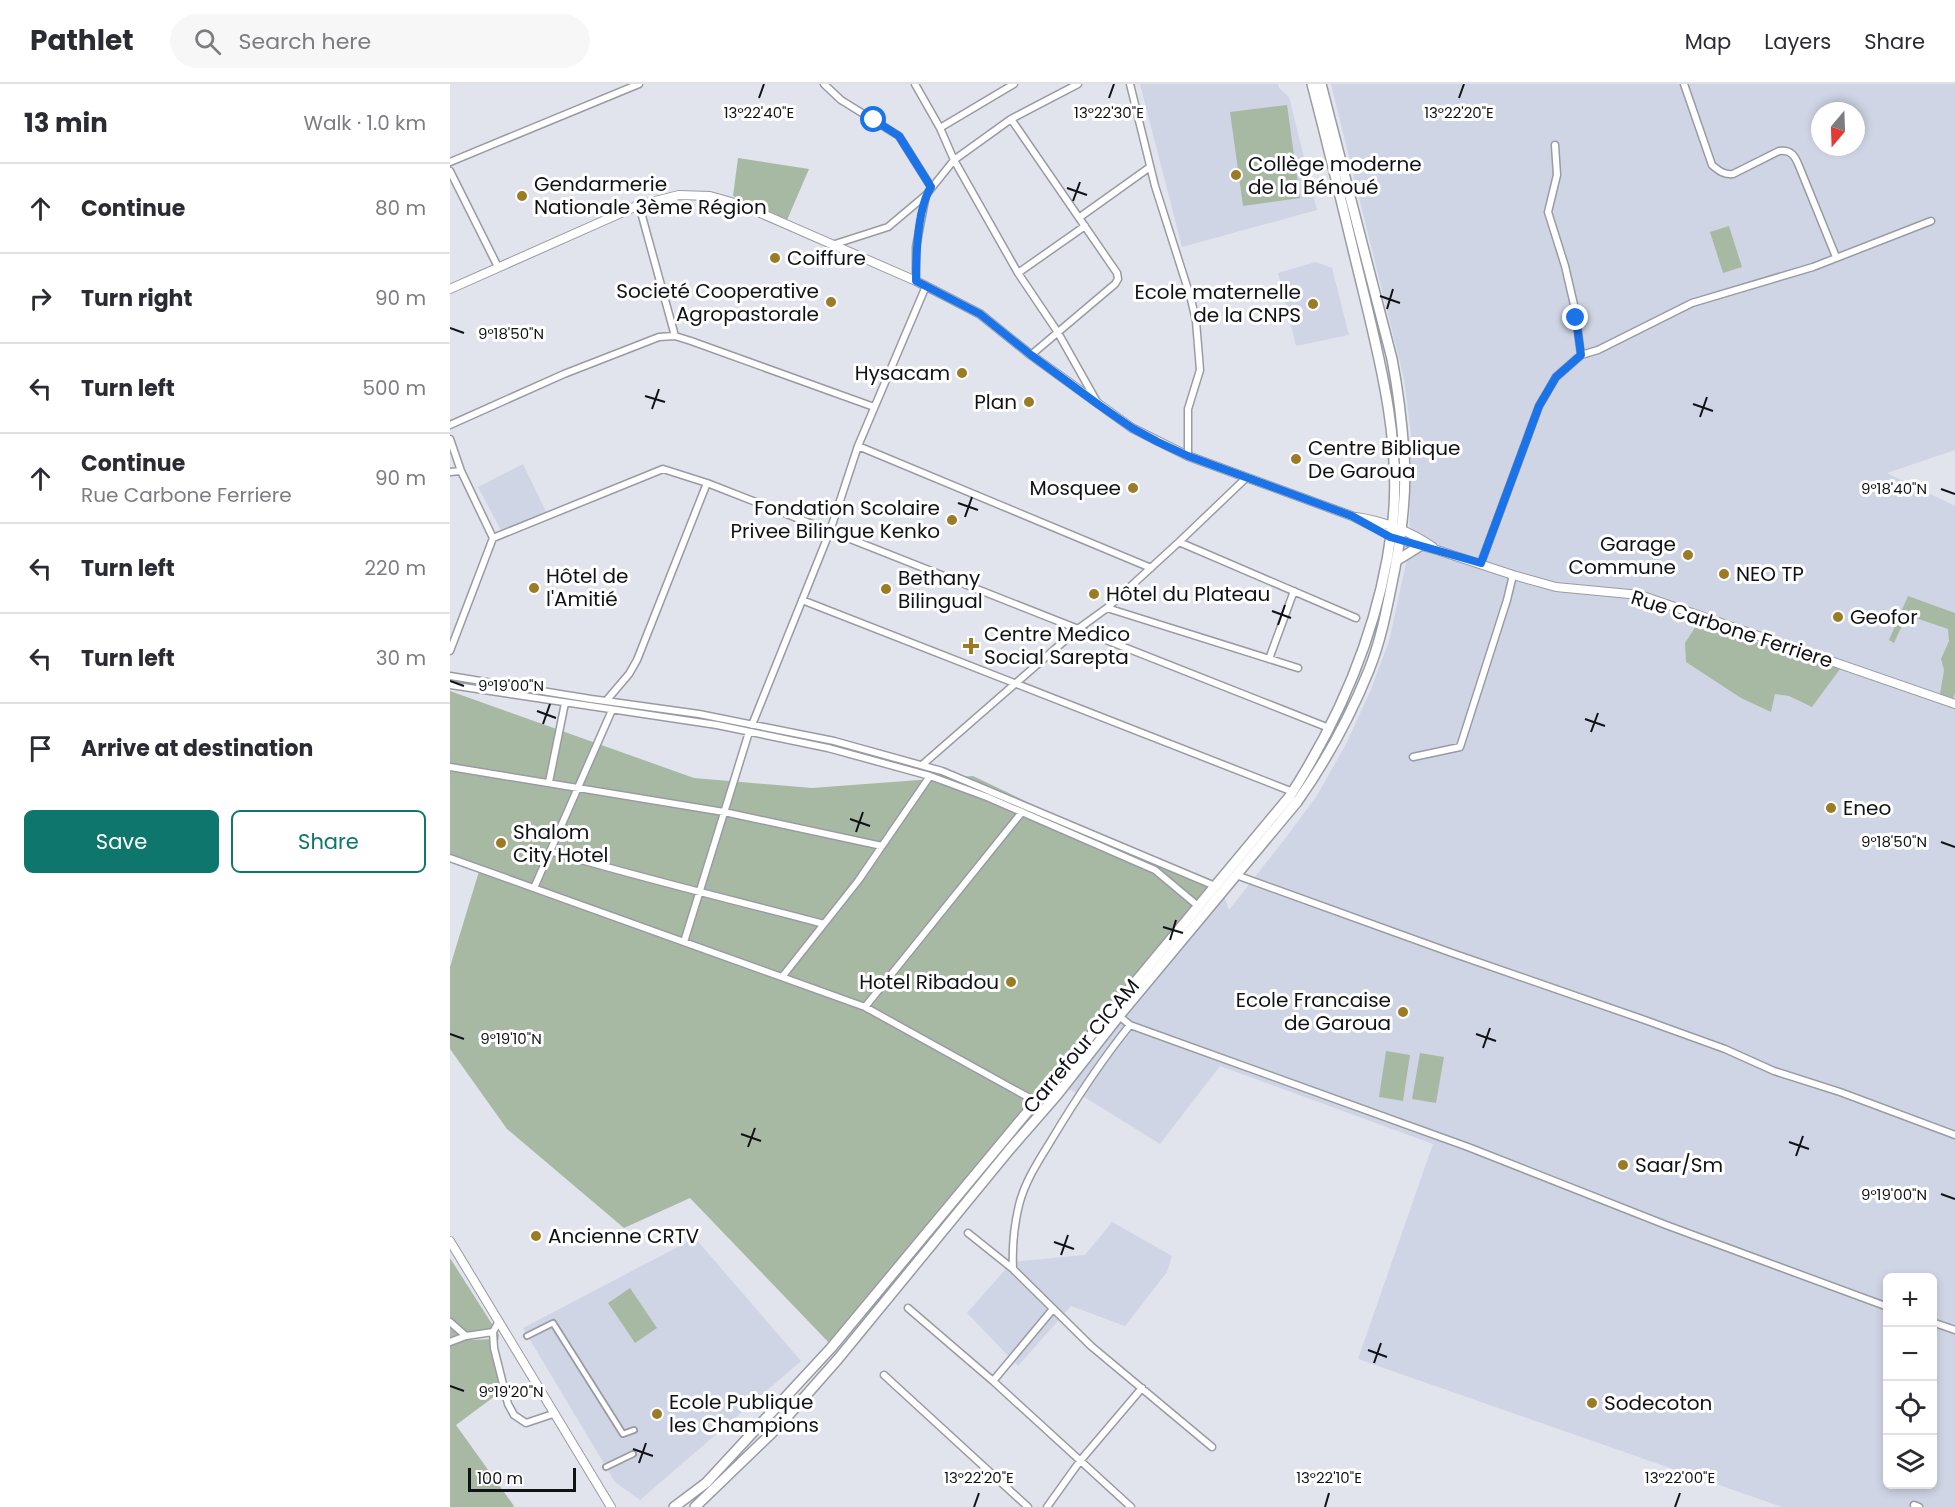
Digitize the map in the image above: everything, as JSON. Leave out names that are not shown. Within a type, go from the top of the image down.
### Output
[{"type":"main road","points":[[695,1507],[778,1427],[838,1359],[1297,802],[1335,742],[1370,669],[1387,609],[1396,561],[1393,452],[1380,362],[1312,84]]},
{"type":"main road","points":[[1321,84],[1379,307],[1398,390],[1405,456],[1404,505],[1396,534]]},
{"type":"main road","name":"Carrefour CICAM","points":[[674,1507],[706,1483],[831,1348],[1293,792],[1317,754],[1360,661],[1396,534]]},
{"type":"main road","points":[[1396,561],[1420,546]]},
{"type":"street","points":[[450,162],[639,84]]},
{"type":"street","points":[[824,84],[842,100],[899,136],[931,187]]},
{"type":"street","points":[[915,84],[940,128],[954,160],[1018,273],[1057,331],[1099,405]]},
{"type":"street","points":[[940,128],[1014,84]]},
{"type":"street","points":[[831,245],[888,227],[926,195],[954,160],[1011,120],[1078,84]]},
{"type":"street","points":[[1130,84],[1164,219],[1191,299],[1197,331],[1200,370],[1188,409],[1188,456]]},
{"type":"street","points":[[1684,84],[1712,165],[1719,171],[1733,174],[1779,152],[1786,150],[1791,153],[1799,166],[1836,257]]},
{"type":"street","points":[[1011,120],[1080,218],[1117,273],[1118,279],[1031,355]]},
{"type":"street","points":[[1555,145],[1557,175],[1548,212],[1565,266],[1575,309],[1581,355]]},
{"type":"street","points":[[1080,218],[1150,167]]},
{"type":"street","points":[[450,171],[498,267]]},
{"type":"street","points":[[450,289],[639,205],[679,195],[710,196],[742,205],[916,281],[980,314],[1031,355],[1132,428],[1188,456],[1352,516],[1372,519],[1396,534]]},
{"type":"street","points":[[916,281],[916,247],[926,195]]},
{"type":"street","points":[[639,205],[675,336]]},
{"type":"street","points":[[1481,563],[1539,406],[1556,377],[1581,355],[1598,350],[1692,303],[1813,267],[1931,220]]},
{"type":"street","points":[[1018,273],[1085,226]]},
{"type":"street","points":[[752,725],[830,531],[858,446],[926,286]]},
{"type":"street","points":[[450,425],[564,374],[659,337],[675,336],[874,407]]},
{"type":"street","points":[[450,439],[461,471],[493,538],[450,651]]},
{"type":"street","points":[[858,446],[1151,567]]},
{"type":"street","points":[[493,538],[663,469],[707,483],[1329,728]]},
{"type":"street","points":[[450,472],[461,471]]},
{"type":"street","points":[[922,765],[1078,629],[1107,608],[1246,478]]},
{"type":"street","points":[[606,702],[629,674],[637,660],[707,483]]},
{"type":"street","name":"Rue Carbone Ferriere","points":[[1396,534],[1420,546],[1556,587],[1640,595],[1955,704]]},
{"type":"street","name":"Rue Carbone Ferriere","points":[[1396,534],[1418,537],[1437,550]]},
{"type":"street","points":[[1179,542],[1356,618]]},
{"type":"street","points":[[1413,757],[1460,747],[1513,575]]},
{"type":"street","points":[[1269,659],[1294,591]]},
{"type":"street","points":[[802,600],[1293,792]]},
{"type":"street","points":[[1107,608],[1298,668]]},
{"type":"street","points":[[450,676],[606,702],[699,714],[834,741],[922,765],[942,771],[1215,885]]},
{"type":"street","points":[[450,685],[749,732],[828,748],[930,776],[1022,812],[1155,870],[1198,906]]},
{"type":"street","points":[[549,782],[565,703]]},
{"type":"street","points":[[534,888],[612,710]]},
{"type":"street","points":[[684,942],[749,732]]},
{"type":"street","points":[[450,767],[724,812],[882,846]]},
{"type":"street","points":[[782,977],[858,881],[930,776]]},
{"type":"street","points":[[865,1007],[1022,812]]},
{"type":"street","points":[[550,851],[627,874],[824,924]]},
{"type":"street","points":[[450,858],[865,1007],[1035,1101]]},
{"type":"street","points":[[1236,875],[1725,1049],[1774,1071],[1840,1092],[1955,1135]]},
{"type":"street","points":[[1119,1016],[1130,1025],[1468,1147],[1666,1225],[1883,1306]]},
{"type":"street","points":[[1013,1269],[1012,1249],[1019,1205],[1030,1175],[1070,1109],[1130,1025]]},
{"type":"street","points":[[968,1233],[1013,1269],[1090,1346],[1212,1447]]},
{"type":"street","points":[[450,1241],[610,1506]]},
{"type":"street","points":[[908,1308],[993,1381],[1131,1507]]},
{"type":"street","points":[[993,1381],[1053,1309]]},
{"type":"street","points":[[450,1322],[466,1336]]},
{"type":"street","points":[[498,1323],[493,1332],[497,1366],[508,1404],[514,1415],[526,1423],[554,1414]]},
{"type":"street","points":[[528,1336],[553,1323],[624,1434],[634,1430]]},
{"type":"street","points":[[1937,1324],[1955,1330]]},
{"type":"street","points":[[450,1342],[466,1336],[493,1332]]},
{"type":"street","points":[[884,1375],[1028,1507]]},
{"type":"street","points":[[1047,1507],[1080,1461],[1142,1388]]},
{"type":"street","points":[[606,1467],[633,1454]]},
{"type":"shaded area","name":"Collège moderne de la Bénoué","points":[[1140,84],[1278,84],[1279,88],[1289,97],[1317,210],[1182,247]]},
{"type":"shaded area","points":[[1331,84],[1955,84],[1955,450],[1887,473],[1955,506],[1955,1507],[1782,1507],[1358,1359],[1433,1144],[1220,1066],[1160,1144],[1078,1093],[1054,1084],[1220,883],[1229,910],[1316,797],[1345,746],[1370,692],[1389,641],[1409,550],[1411,434],[1404,379]]},
{"type":"shaded area","name":"Ecole maternelle de la CNPS","points":[[1316,262],[1332,268],[1349,335],[1296,346],[1278,273]]},
{"type":"shaded area","points":[[523,464],[548,516],[503,534],[478,487]]},
{"type":"shaded area","points":[[1112,1222],[1172,1256],[1167,1272],[1125,1326],[1071,1306],[1018,1366],[967,1313],[1012,1262],[1085,1255]]},
{"type":"shaded area","name":"Ecole Publique les Champions","points":[[695,1238],[801,1361],[640,1500],[615,1482],[523,1328]]},
{"type":"green space","points":[[1287,105],[1300,198],[1243,206],[1230,112]]},
{"type":"green space","points":[[738,158],[809,169],[787,220],[733,196]]},
{"type":"green space","points":[[1729,226],[1742,267],[1723,273],[1710,232]]},
{"type":"green space","points":[[1908,596],[1955,613],[1955,693],[1953,699],[1940,694],[1944,670],[1941,659],[1949,641],[1948,629],[1907,615],[1894,643],[1889,640]]},
{"type":"green space","points":[[1698,623],[1840,669],[1812,707],[1789,696],[1775,694],[1771,712],[1741,698],[1686,662],[1685,643]]},
{"type":"green space","points":[[450,691],[694,778],[812,788],[973,776],[1098,836],[1220,883],[834,1348],[690,1198],[624,1228],[507,1129],[450,1049],[450,967],[480,868],[450,856]]},
{"type":"green space","points":[[1386,1051],[1410,1055],[1403,1101],[1379,1097]]},
{"type":"green space","points":[[1420,1053],[1444,1057],[1436,1103],[1412,1099]]},
{"type":"green space","points":[[450,1258],[499,1335],[498,1342],[492,1337],[476,1336],[471,1340],[492,1339],[503,1391],[456,1425],[513,1507],[450,1507]]},
{"type":"green space","points":[[630,1288],[657,1328],[635,1343],[608,1303]]},
{"type":"place","name":"Collège moderne de la Bénoué","points":[[1236,175]]},
{"type":"place","name":"Gendarmerie Nationale 3ème Région","points":[[522,196]]},
{"type":"place","name":"Coiffure","points":[[775,258]]},
{"type":"place","name":"Societé Cooperative Agropastorale","points":[[831,302]]},
{"type":"place","name":"Ecole maternelle de la CNPS","points":[[1313,304]]},
{"type":"place","name":"Hysacam","points":[[962,373]]},
{"type":"place","name":"Plan","points":[[1029,402]]},
{"type":"place","name":"Centre Biblique De Garoua","points":[[1296,459]]},
{"type":"place","name":"Mosquee","points":[[1133,488]]},
{"type":"place","name":"Fondation Scolaire Privee Bilingue Kenko","points":[[952,520]]},
{"type":"place","name":"Garage Commune","points":[[1688,555]]},
{"type":"place","name":"NEO TP","points":[[1724,574]]},
{"type":"place","name":"Hôtel de l'Amitié","points":[[534,588]]},
{"type":"place","name":"Bethany Bilingual","points":[[886,589]]},
{"type":"place","name":"Hôtel du Plateau","points":[[1094,594]]},
{"type":"place","name":"Geofor","points":[[1838,617]]},
{"type":"place","name":"Centre Medico Social Sarepta","points":[[971,646]]},
{"type":"place","name":"Eneo","points":[[1831,808]]},
{"type":"place","name":"Shalom City Hotel","points":[[501,843]]},
{"type":"place","name":"Hotel Ribadou","points":[[1011,982]]},
{"type":"place","name":"Ecole Francaise de Garoua","points":[[1403,1012]]},
{"type":"place","name":"Saar/Sm","points":[[1623,1165]]},
{"type":"place","name":"Ancienne CRTV","points":[[536,1236]]},
{"type":"place","name":"Sodecoton","points":[[1592,1403]]},
{"type":"place","name":"Ecole Publique les Champions","points":[[657,1414]]},
{"type":"route","points":[[874,120],[899,136],[931,187],[926,195],[916,247],[916,281],[980,314],[1099,405],[1132,428],[1158,442],[1188,456],[1352,516],[1390,537],[1420,546],[1481,563],[1539,406],[1556,377],[1581,355],[1576,318]]}]
